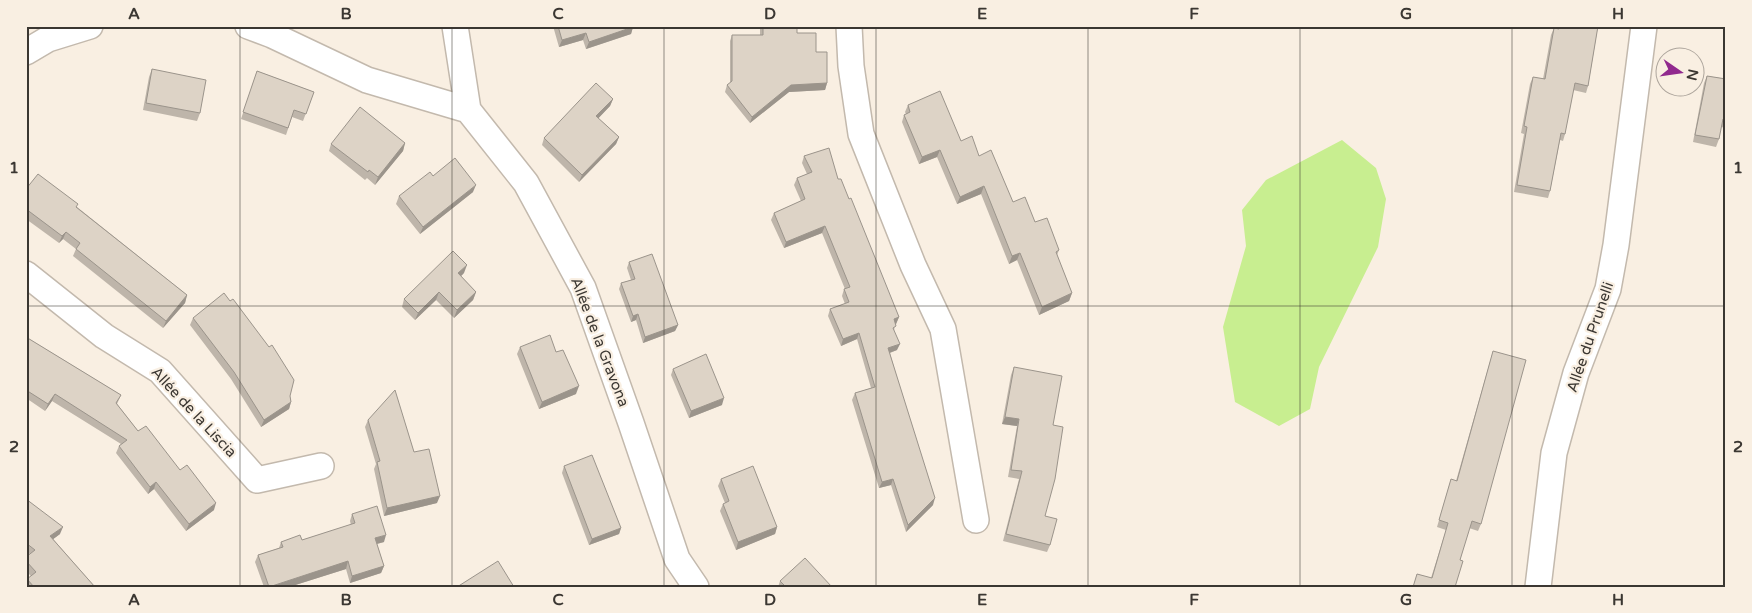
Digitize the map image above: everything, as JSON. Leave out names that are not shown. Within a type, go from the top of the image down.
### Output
[{"type":"street","points":[[26,52],[48,39],[90,26]]},
{"type":"street","points":[[248,26],[272,34],[367,80],[468,110]]},
{"type":"street","name":"Allée de la Gravona","points":[[455,26],[468,110],[526,183],[583,288],[677,559],[696,587]]},
{"type":"street","points":[[849,26],[850,66],[861,134],[913,265],[943,329],[976,520]]},
{"type":"street","name":"Allée du Prunelli","points":[[1538,587],[1554,453],[1576,373],[1608,289],[1616,245],[1644,26]]},
{"type":"street","name":"Allée de la Liscia","points":[[26,274],[104,336],[160,371],[257,480],[321,466]]},
{"type":"green space","points":[[1342,140],[1376,168],[1386,199],[1378,247],[1319,367],[1310,409],[1279,426],[1235,402],[1223,327],[1246,246],[1242,210],[1266,180]]},
{"type":"building","points":[[558,26],[633,27],[589,42],[586,33],[562,40]]},
{"type":"building","points":[[763,26],[797,26],[797,33],[816,33],[816,52],[827,52],[827,83],[791,85],[752,117],[727,85],[732,81],[732,35],[763,35]]},
{"type":"building","points":[[1560,26],[1598,26],[1588,86],[1575,83],[1565,134],[1561,133],[1550,191],[1517,185],[1527,127],[1524,126],[1533,77],[1545,79],[1554,28],[1559,29]]},
{"type":"building","points":[[152,69],[206,80],[200,113],[146,103]]},
{"type":"building","points":[[257,71],[314,92],[306,114],[294,110],[288,128],[243,112]]},
{"type":"building","points":[[1707,76],[1726,79],[1726,120],[1723,119],[1719,139],[1695,135]]},
{"type":"building","points":[[596,83],[613,99],[596,116],[619,137],[582,175],[544,138]]},
{"type":"building","points":[[940,91],[961,141],[972,136],[979,156],[991,150],[1013,202],[1025,197],[1035,222],[1047,218],[1059,250],[1056,252],[1072,293],[1042,307],[1020,253],[1012,256],[984,186],[960,197],[940,150],[922,157],[904,115],[910,112],[908,105]]},
{"type":"building","points":[[360,107],[405,143],[378,177],[369,170],[368,172],[331,144]]},
{"type":"building","points":[[829,148],[838,179],[841,179],[849,199],[851,198],[899,317],[894,319],[896,326],[893,328],[900,344],[888,348],[935,498],[908,525],[893,479],[882,482],[855,393],[875,387],[859,333],[843,339],[830,309],[849,302],[844,289],[850,287],[825,226],[786,242],[774,213],[805,199],[797,178],[812,172],[804,156]]},
{"type":"building","points":[[455,158],[476,185],[423,227],[399,196],[430,172],[433,176]]},
{"type":"building","points":[[38,174],[78,204],[76,207],[187,295],[166,321],[76,249],[80,243],[66,232],[62,236],[26,209],[26,189]]},
{"type":"building","points":[[453,251],[467,265],[458,273],[476,292],[457,310],[439,292],[418,313],[404,299]]},
{"type":"building","points":[[652,254],[678,325],[645,337],[638,314],[633,316],[621,283],[635,279],[629,262]]},
{"type":"building","points":[[224,293],[230,301],[233,299],[269,347],[272,345],[294,380],[290,396],[291,402],[264,420],[234,372],[193,318]]},
{"type":"building","points":[[550,335],[556,352],[563,350],[579,386],[542,402],[520,347]]},
{"type":"building","points":[[26,337],[121,395],[116,403],[138,431],[146,426],[180,470],[187,465],[216,503],[189,524],[156,482],[150,487],[119,446],[127,440],[55,394],[48,404],[26,390]]},
{"type":"building","points":[[1493,351],[1526,360],[1481,524],[1472,521],[1460,560],[1463,561],[1455,587],[1413,587],[1417,574],[1432,578],[1448,523],[1439,520],[1451,479],[1457,481]]},
{"type":"building","points":[[706,354],[724,398],[691,411],[673,369]]},
{"type":"building","points":[[1014,367],[1062,376],[1053,425],[1063,427],[1055,479],[1045,516],[1057,519],[1050,545],[1006,534],[1022,471],[1011,470],[1019,419],[1005,417]]},
{"type":"building","points":[[395,390],[414,452],[429,449],[440,496],[387,508],[377,462],[380,461],[368,420]]},
{"type":"building","points":[[592,455],[621,528],[592,539],[564,466]]},
{"type":"building","points":[[753,466],[777,527],[738,542],[723,504],[729,501],[721,479]]},
{"type":"building","points":[[26,499],[63,527],[50,536],[95,587],[34,587],[27,579],[36,572],[26,561],[26,557],[35,550],[26,543]]},
{"type":"building","points":[[377,506],[386,535],[375,538],[384,566],[352,576],[348,561],[269,587],[258,555],[283,547],[281,542],[300,535],[302,540],[355,523],[352,514]]},
{"type":"building","points":[[805,558],[832,587],[786,587],[780,581]]},
{"type":"building","points":[[498,561],[514,587],[457,587]]}]
